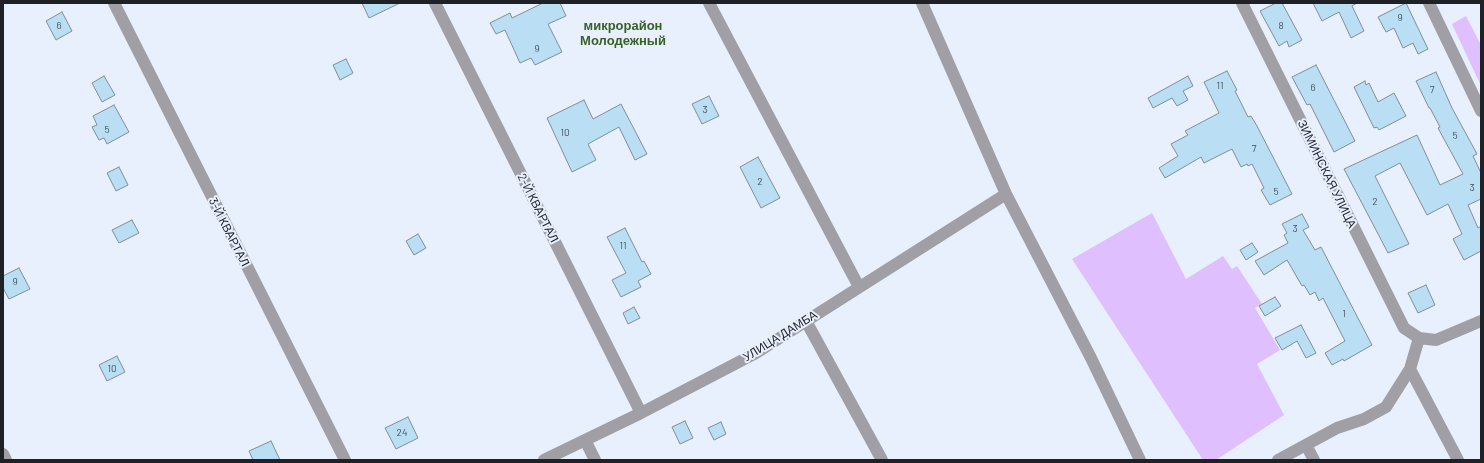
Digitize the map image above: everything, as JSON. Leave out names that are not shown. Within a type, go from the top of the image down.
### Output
[{"type":"street","name":"3-Й КВАРТАЛ","points":[[114,3],[345,460]]},
{"type":"street","name":"2-Й КВАРТАЛ","points":[[435,3],[641,413]]},
{"type":"street","points":[[709,3],[859,287]]},
{"type":"street","points":[[922,3],[1006,194],[1091,358],[1140,460]]},
{"type":"street","name":"ЗИМИНСКАЯ УЛИЦА","points":[[1242,3],[1404,328],[1419,338]]},
{"type":"street","points":[[1429,3],[1481,111]]},
{"type":"street","name":"УЛИЦА ДАМБА","points":[[544,460],[641,413],[756,353],[1006,194]]},
{"type":"street","points":[[806,321],[882,460]]},
{"type":"street","points":[[1278,460],[1337,428],[1364,419],[1386,407],[1410,369],[1419,338],[1436,340],[1481,321]]},
{"type":"street","points":[[1410,369],[1458,460]]},
{"type":"street","points":[[585,440],[595,460]]},
{"type":"street","points":[[1306,445],[1314,460]]},
{"type":"street","points":[[3,454],[6,460]]},
{"type":"shaded area","points":[[1466,16],[1481,45],[1481,86],[1452,24]]},
{"type":"shaded area","points":[[1152,213],[1186,279],[1223,256],[1232,269],[1237,266],[1262,304],[1255,308],[1280,350],[1257,364],[1284,415],[1216,460],[1203,460],[1072,259]]},
{"type":"building","points":[[362,3],[400,3],[369,18]]},
{"type":"building","points":[[543,3],[560,3],[566,16],[548,24],[562,52],[535,65],[531,58],[520,63],[505,30],[496,34],[490,23],[510,13],[512,18]]},
{"type":"building","points":[[1276,3],[1282,3],[1302,40],[1289,47],[1287,41],[1279,46],[1260,11]]},
{"type":"building","points":[[1313,3],[1357,3],[1352,6],[1364,31],[1351,38],[1339,12],[1322,21]]},
{"type":"building","points":[[1406,3],[1428,49],[1418,54],[1413,43],[1403,48],[1394,28],[1386,32],[1378,17]]},
{"type":"building","points":[[62,12],[72,31],[56,40],[46,21]]},
{"type":"building","points":[[346,59],[353,73],[340,80],[333,65]]},
{"type":"building","points":[[1316,65],[1355,141],[1334,152],[1310,104],[1307,105],[1292,77]]},
{"type":"building","points":[[1227,71],[1237,90],[1235,91],[1248,117],[1251,116],[1257,126],[1292,194],[1270,205],[1261,190],[1264,188],[1252,164],[1248,166],[1247,164],[1241,167],[1232,149],[1204,163],[1201,157],[1165,178],[1159,168],[1178,156],[1171,144],[1188,135],[1185,131],[1219,113],[1204,82]]},
{"type":"building","points":[[1436,72],[1452,108],[1477,154],[1473,156],[1481,173],[1481,199],[1468,205],[1478,228],[1481,226],[1481,251],[1464,260],[1453,239],[1462,234],[1448,204],[1427,215],[1400,163],[1375,176],[1409,244],[1388,253],[1344,169],[1417,135],[1440,185],[1463,174],[1438,128],[1440,127],[1416,81]]},
{"type":"building","points":[[104,76],[115,95],[102,102],[92,83]]},
{"type":"building","points":[[1188,76],[1193,86],[1183,91],[1188,100],[1177,106],[1172,98],[1153,108],[1148,98]]},
{"type":"building","points":[[1365,81],[1366,85],[1369,83],[1378,102],[1394,93],[1406,116],[1379,130],[1377,127],[1374,128],[1354,87]]},
{"type":"building","points":[[709,96],[719,116],[702,124],[692,104]]},
{"type":"building","points":[[584,100],[593,119],[621,104],[647,154],[635,160],[619,127],[588,144],[596,160],[572,172],[547,118]]},
{"type":"building","points":[[114,105],[129,132],[107,144],[104,138],[99,140],[92,127],[97,125],[93,116]]},
{"type":"building","points":[[758,157],[780,198],[761,208],[740,167]]},
{"type":"building","points":[[119,167],[128,185],[116,191],[107,173]]},
{"type":"building","points":[[1302,214],[1309,227],[1303,230],[1315,250],[1321,247],[1372,345],[1344,361],[1343,359],[1332,365],[1325,353],[1345,341],[1323,298],[1319,301],[1315,292],[1310,295],[1304,285],[1302,286],[1287,260],[1264,275],[1255,261],[1288,243],[1284,235],[1287,233],[1282,224]]},
{"type":"building","points":[[132,220],[139,233],[119,243],[112,230]]},
{"type":"building","points":[[625,228],[642,262],[644,261],[651,274],[638,281],[641,287],[621,297],[612,280],[626,273],[607,237]]},
{"type":"building","points":[[418,234],[426,248],[414,255],[406,241]]},
{"type":"building","points":[[1252,243],[1258,252],[1246,260],[1240,250]]},
{"type":"building","points":[[19,268],[30,289],[9,299],[3,288],[3,276]]},
{"type":"building","points":[[1426,285],[1435,305],[1418,313],[1408,293]]},
{"type":"building","points":[[1275,297],[1281,306],[1265,316],[1259,306]]},
{"type":"building","points":[[634,307],[640,318],[628,324],[623,313]]},
{"type":"building","points":[[1301,325],[1316,353],[1306,358],[1297,341],[1282,350],[1275,338]]},
{"type":"building","points":[[117,356],[125,372],[107,381],[99,365]]},
{"type":"building","points":[[408,417],[418,438],[396,449],[385,428]]},
{"type":"building","points":[[685,421],[693,438],[680,444],[672,427]]},
{"type":"building","points":[[721,422],[726,434],[714,440],[708,428]]},
{"type":"building","points":[[271,441],[280,460],[253,460],[249,451]]},
{"type":"district","name":"микрорайон Молодежный","points":[[623,34]]}]
